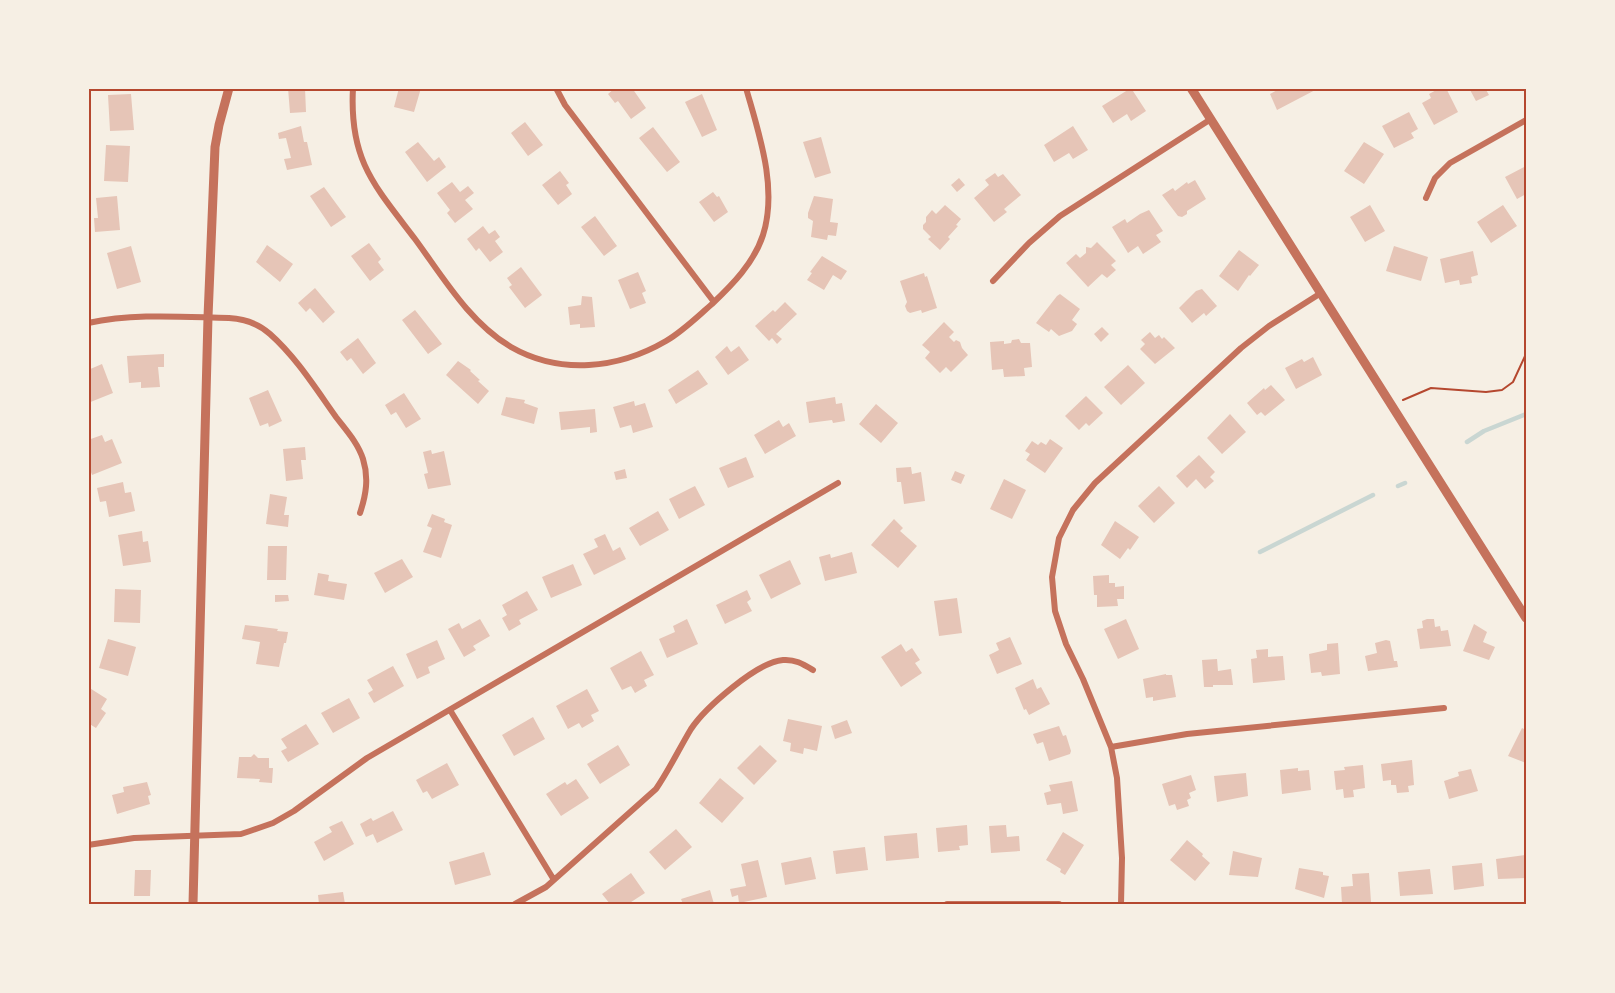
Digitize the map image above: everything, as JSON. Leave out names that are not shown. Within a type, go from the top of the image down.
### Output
[{"type":"street","points":[[193,904],[208,317],[215,147],[230,88]]},
{"type":"street","points":[[353,88],[353,126],[358,150],[377,189],[473,316],[495,336],[529,356],[566,365],[600,365],[623,360],[668,341],[714,302],[742,273],[763,236],[768,202],[762,150],[746,88]]},
{"type":"street","points":[[555,88],[565,105],[714,302]]},
{"type":"street","points":[[1191,88],[1527,618]]},
{"type":"street","points":[[993,280],[1029,243],[1060,216],[1210,119]]},
{"type":"street","points":[[1426,198],[1435,178],[1450,162],[1527,120]]},
{"type":"street","points":[[1121,904],[1120,803],[1111,747],[1083,678],[1066,644],[1055,610],[1052,577],[1059,538],[1079,501],[1095,483],[1241,348],[1269,326],[1321,293]]},
{"type":"street","points":[[88,323],[140,316],[208,317],[243,319],[270,333],[302,370],[358,447],[363,457],[367,483],[360,513]]},
{"type":"street","points":[[88,845],[134,838],[241,834],[273,823],[294,811],[367,759],[838,483]]},
{"type":"street","points":[[515,904],[529,898],[554,880],[656,789],[692,728],[706,710],[721,697],[770,663],[794,660],[813,670]]},
{"type":"street","points":[[1111,747],[1186,734],[1444,708]]},
{"type":"street","points":[[450,710],[554,880]]},
{"type":"street","points":[[947,904],[1059,904]]},
{"type":"path","points":[[1393,406],[1431,388],[1486,392],[1502,390],[1513,382],[1527,354]]},
{"type":"building","points":[[288,88],[305,88],[306,112],[290,113]]},
{"type":"building","points":[[399,88],[421,88],[414,112],[394,107]]},
{"type":"building","points":[[615,88],[632,88],[646,108],[631,119],[618,101],[615,103],[608,94]]},
{"type":"building","points":[[1131,88],[1146,111],[1131,121],[1127,114],[1113,123],[1102,106]]},
{"type":"building","points":[[1281,88],[1319,88],[1277,110],[1270,94]]},
{"type":"building","points":[[1440,88],[1446,88],[1458,112],[1434,125],[1422,103],[1431,98],[1429,94]]},
{"type":"building","points":[[1469,88],[1485,88],[1489,95],[1476,101]]},
{"type":"building","points":[[131,94],[134,130],[110,131],[108,95]]},
{"type":"building","points":[[702,94],[717,130],[702,137],[685,102]]},
{"type":"building","points":[[1409,112],[1418,129],[1411,133],[1414,138],[1394,148],[1382,126]]},
{"type":"building","points":[[525,122],[543,145],[528,156],[511,133]]},
{"type":"building","points":[[301,126],[312,165],[287,170],[284,159],[291,158],[286,138],[279,139],[278,133]]},
{"type":"building","points":[[1073,126],[1088,150],[1073,159],[1069,153],[1054,162],[1044,145]]},
{"type":"building","points":[[653,127],[680,162],[667,172],[639,138]]},
{"type":"building","points":[[821,137],[831,173],[815,178],[803,142]]},
{"type":"building","points":[[418,142],[434,161],[439,157],[446,167],[427,182],[405,152]]},
{"type":"building","points":[[1364,142],[1384,154],[1364,184],[1344,171]]},
{"type":"building","points":[[106,145],[130,146],[128,182],[104,181]]},
{"type":"building","points":[[1526,166],[1526,194],[1517,199],[1505,177]]},
{"type":"building","points":[[560,171],[569,183],[566,185],[572,194],[558,205],[542,185]]},
{"type":"building","points":[[995,173],[998,177],[1003,174],[1021,195],[1004,209],[1007,212],[994,222],[974,198],[989,185],[985,180]]},
{"type":"building","points":[[959,178],[965,185],[957,192],[951,185]]},
{"type":"building","points":[[1195,180],[1206,199],[1187,211],[1187,214],[1182,217],[1178,216],[1162,195],[1173,188],[1175,191],[1187,182],[1188,184]]},
{"type":"building","points":[[452,182],[460,192],[468,186],[474,193],[465,200],[473,209],[455,223],[447,213],[450,210],[437,193]]},
{"type":"building","points":[[324,187],[346,217],[331,227],[310,196]]},
{"type":"building","points":[[713,192],[717,197],[719,196],[728,212],[714,222],[699,202]]},
{"type":"building","points":[[117,196],[120,230],[95,232],[94,218],[98,218],[96,198]]},
{"type":"building","points":[[814,196],[833,199],[830,222],[838,223],[836,236],[828,235],[827,240],[811,237],[813,221],[808,218],[808,213]]},
{"type":"building","points":[[945,205],[961,219],[948,237],[950,239],[940,250],[928,239],[931,237],[923,229],[923,225],[932,210],[936,214]]},
{"type":"building","points":[[1370,205],[1385,231],[1365,242],[1350,217]]},
{"type":"building","points":[[1503,205],[1517,226],[1491,243],[1477,222]]},
{"type":"building","points":[[1149,210],[1163,231],[1156,235],[1161,242],[1143,254],[1138,246],[1128,253],[1112,227],[1125,219],[1127,223]]},
{"type":"building","points":[[595,216],[617,246],[604,256],[581,227]]},
{"type":"building","points":[[483,226],[489,234],[495,230],[500,237],[495,241],[503,252],[490,262],[479,248],[476,251],[467,239]]},
{"type":"building","points":[[1097,242],[1116,261],[1111,265],[1116,270],[1107,278],[1102,274],[1088,287],[1066,263],[1076,254],[1080,258],[1086,253],[1086,247],[1091,248]]},
{"type":"building","points":[[369,243],[381,259],[378,262],[384,270],[370,281],[351,256]]},
{"type":"building","points":[[267,245],[293,264],[280,282],[256,262]]},
{"type":"building","points":[[131,246],[141,282],[117,289],[107,253]]},
{"type":"building","points":[[1394,246],[1428,257],[1421,281],[1386,271]]},
{"type":"building","points":[[1239,250],[1259,265],[1238,291],[1219,276]]},
{"type":"building","points":[[1473,251],[1478,275],[1471,277],[1472,283],[1460,285],[1459,280],[1445,283],[1440,259]]},
{"type":"building","points":[[822,256],[847,271],[841,280],[833,275],[824,290],[807,280]]},
{"type":"building","points":[[521,267],[542,295],[525,308],[509,287],[512,285],[507,278]]},
{"type":"building","points":[[638,272],[646,291],[642,293],[646,303],[630,309],[618,280]]},
{"type":"building","points":[[924,273],[937,308],[922,313],[921,310],[910,313],[905,306],[907,302],[900,281]]},
{"type":"building","points":[[315,288],[335,312],[323,323],[310,308],[306,312],[298,303]]},
{"type":"building","points":[[1202,289],[1217,306],[1206,316],[1204,313],[1192,323],[1179,308],[1196,291]]},
{"type":"building","points":[[1060,294],[1080,309],[1072,320],[1077,324],[1072,331],[1059,336],[1051,329],[1049,332],[1036,323]]},
{"type":"building","points":[[582,296],[592,297],[595,327],[580,328],[580,324],[570,325],[568,307],[581,305]]},
{"type":"building","points":[[785,302],[797,314],[776,334],[782,339],[777,344],[772,338],[769,341],[755,326]]},
{"type":"building","points":[[415,310],[442,344],[428,354],[402,320]]},
{"type":"building","points":[[944,322],[954,332],[949,337],[954,342],[956,340],[960,342],[968,355],[951,372],[946,367],[940,373],[925,358],[930,352],[922,345]]},
{"type":"building","points":[[1102,327],[1109,334],[1101,342],[1094,334]]},
{"type":"building","points":[[1150,332],[1155,338],[1159,335],[1162,339],[1164,337],[1175,348],[1155,364],[1140,349],[1145,344],[1141,340]]},
{"type":"building","points":[[358,338],[376,363],[363,374],[351,358],[347,361],[340,352]]},
{"type":"building","points":[[1019,339],[1021,343],[1030,343],[1032,367],[1024,368],[1025,376],[1004,377],[1003,369],[992,370],[990,342],[1004,341],[1004,344]]},
{"type":"building","points":[[727,346],[731,352],[739,346],[749,360],[728,375],[715,357]]},
{"type":"building","points":[[164,354],[164,367],[158,367],[160,387],[141,388],[141,382],[129,383],[127,356]]},
{"type":"building","points":[[1313,357],[1322,375],[1296,389],[1285,368],[1302,359],[1304,362]]},
{"type":"building","points":[[458,361],[471,370],[480,380],[478,381],[489,391],[478,404],[446,375]]},
{"type":"building","points":[[102,364],[113,393],[88,403],[88,370]]},
{"type":"building","points":[[1128,365],[1145,383],[1121,405],[1104,387]]},
{"type":"building","points":[[698,370],[708,384],[676,404],[668,390]]},
{"type":"building","points":[[1271,385],[1285,400],[1265,416],[1261,412],[1257,415],[1247,403]]},
{"type":"building","points":[[268,390],[282,421],[269,427],[268,423],[260,426],[249,398]]},
{"type":"building","points":[[404,393],[421,419],[406,428],[396,412],[391,415],[385,405]]},
{"type":"building","points":[[1086,396],[1103,413],[1089,426],[1086,423],[1079,430],[1065,416]]},
{"type":"building","points":[[506,397],[525,400],[524,403],[538,408],[534,424],[501,415]]},
{"type":"building","points":[[835,397],[836,404],[842,403],[845,421],[809,423],[806,402]]},
{"type":"building","points":[[634,401],[635,406],[645,403],[653,427],[633,433],[631,425],[620,428],[613,407]]},
{"type":"building","points":[[876,404],[898,423],[881,443],[859,424]]},
{"type":"building","points":[[595,409],[597,432],[590,433],[590,427],[561,430],[559,412]]},
{"type":"building","points":[[1230,414],[1246,432],[1222,454],[1207,438]]},
{"type":"building","points":[[779,420],[783,427],[789,423],[796,436],[765,454],[754,435]]},
{"type":"building","points":[[102,435],[105,442],[112,439],[122,463],[92,475],[88,464],[88,440]]},
{"type":"building","points":[[1050,439],[1063,448],[1045,473],[1026,460],[1030,454],[1025,451],[1032,441],[1038,445],[1041,442],[1046,445]]},
{"type":"building","points":[[305,447],[306,460],[301,460],[303,479],[286,481],[283,449]]},
{"type":"building","points":[[431,450],[432,454],[444,451],[451,485],[428,489],[424,474],[428,473],[423,452]]},
{"type":"building","points":[[1199,455],[1215,472],[1210,477],[1214,481],[1205,489],[1196,479],[1187,488],[1176,476]]},
{"type":"building","points":[[746,457],[754,477],[728,488],[719,468]]},
{"type":"building","points":[[911,467],[912,474],[921,472],[925,501],[904,504],[901,482],[897,482],[896,468]]},
{"type":"building","points":[[625,469],[627,478],[616,480],[614,472]]},
{"type":"building","points":[[955,471],[965,475],[961,484],[951,480]]},
{"type":"building","points":[[1004,479],[1026,490],[1012,519],[990,509]]},
{"type":"building","points":[[123,482],[125,493],[131,492],[135,511],[109,517],[106,501],[100,502],[97,488]]},
{"type":"building","points":[[695,486],[705,505],[679,519],[669,499]]},
{"type":"building","points":[[1159,486],[1175,503],[1154,523],[1138,506]]},
{"type":"building","points":[[270,494],[287,497],[284,515],[289,515],[288,527],[266,524]]},
{"type":"building","points":[[658,511],[669,530],[640,546],[629,528]]},
{"type":"building","points":[[432,514],[445,519],[444,522],[452,525],[441,558],[423,552],[432,528],[427,526]]},
{"type":"building","points":[[894,519],[903,528],[900,531],[917,546],[898,568],[871,545]]},
{"type":"building","points":[[1115,521],[1139,537],[1120,559],[1101,545]]},
{"type":"building","points":[[142,531],[143,542],[148,541],[151,562],[123,566],[118,535]]},
{"type":"building","points":[[605,534],[613,551],[620,547],[626,559],[594,575],[583,554],[598,547],[594,539]]},
{"type":"building","points":[[268,546],[287,546],[286,580],[267,580]]},
{"type":"building","points":[[852,552],[857,573],[825,581],[819,557],[830,554],[831,558]]},
{"type":"building","points":[[402,559],[413,577],[385,593],[374,573]]},
{"type":"building","points":[[790,560],[801,584],[771,599],[759,575]]},
{"type":"building","points":[[573,564],[582,585],[551,598],[542,577]]},
{"type":"building","points":[[318,573],[329,575],[328,581],[347,584],[344,600],[314,595]]},
{"type":"building","points":[[1109,575],[1109,583],[1115,583],[1115,587],[1124,586],[1124,599],[1117,599],[1118,606],[1097,607],[1093,576]]},
{"type":"building","points":[[115,589],[141,590],[140,623],[114,622]]},
{"type":"building","points":[[747,590],[751,599],[747,602],[752,611],[725,624],[716,605]]},
{"type":"building","points":[[527,591],[538,610],[519,620],[521,624],[509,631],[502,618],[507,615],[502,605]]},
{"type":"building","points":[[275,595],[288,595],[289,601],[275,602]]},
{"type":"building","points":[[957,598],[962,633],[939,636],[934,601]]},
{"type":"building","points":[[480,619],[490,636],[473,646],[476,650],[464,657],[448,629],[459,623],[462,629]]},
{"type":"building","points":[[687,619],[698,644],[667,658],[659,639],[675,632],[673,626]]},
{"type":"building","points":[[1126,619],[1139,649],[1118,659],[1104,629]]},
{"type":"building","points":[[1434,619],[1435,627],[1440,626],[1441,631],[1448,630],[1451,646],[1420,649],[1417,629],[1423,628],[1422,621]]},
{"type":"building","points":[[1474,624],[1487,632],[1483,642],[1495,647],[1489,660],[1463,651]]},
{"type":"building","points":[[245,625],[288,632],[279,667],[256,664],[260,642],[242,639]]},
{"type":"building","points":[[1010,637],[1022,664],[997,674],[989,655],[999,650],[996,643]]},
{"type":"building","points":[[108,639],[136,647],[128,676],[99,668]]},
{"type":"building","points":[[437,640],[445,659],[428,667],[430,673],[417,679],[406,654]]},
{"type":"building","points":[[1390,641],[1394,661],[1397,661],[1398,667],[1368,671],[1365,656],[1377,653],[1375,643]]},
{"type":"building","points":[[1338,643],[1340,674],[1322,676],[1321,672],[1311,673],[1309,654],[1327,650],[1327,644]]},
{"type":"building","points":[[901,644],[906,652],[912,648],[920,660],[915,663],[922,673],[901,687],[881,657]]},
{"type":"building","points":[[1268,649],[1268,657],[1283,656],[1285,680],[1253,683],[1251,659],[1257,658],[1256,650]]},
{"type":"building","points":[[641,651],[654,675],[644,680],[647,686],[635,693],[631,686],[622,690],[610,668]]},
{"type":"building","points":[[1217,659],[1218,671],[1231,669],[1233,685],[1204,687],[1202,660]]},
{"type":"building","points":[[393,666],[404,686],[374,703],[368,693],[373,690],[367,680]]},
{"type":"building","points":[[1166,674],[1172,675],[1176,697],[1153,701],[1153,697],[1146,698],[1143,679]]},
{"type":"building","points":[[1033,679],[1037,689],[1041,687],[1050,704],[1029,715],[1026,709],[1024,710],[1015,688]]},
{"type":"building","points":[[88,687],[107,699],[101,709],[106,713],[96,728],[88,723]]},
{"type":"building","points":[[587,689],[599,711],[591,715],[594,721],[582,728],[579,723],[568,729],[556,706]]},
{"type":"building","points":[[349,698],[360,718],[333,733],[321,713]]},
{"type":"building","points":[[533,717],[545,739],[514,756],[502,735]]},
{"type":"building","points":[[788,719],[822,726],[817,751],[804,748],[803,754],[790,751],[791,743],[783,741]]},
{"type":"building","points":[[847,720],[852,733],[835,739],[831,726]]},
{"type":"building","points":[[306,724],[319,744],[288,762],[281,751],[287,748],[281,739]]},
{"type":"building","points":[[1059,726],[1063,736],[1066,735],[1071,751],[1070,754],[1049,761],[1043,742],[1037,744],[1033,734]]},
{"type":"building","points":[[1522,728],[1526,730],[1526,763],[1508,756]]},
{"type":"building","points":[[618,745],[630,765],[600,784],[587,764]]},
{"type":"building","points":[[760,745],[777,761],[754,785],[737,768]]},
{"type":"building","points":[[254,754],[258,758],[269,758],[269,768],[273,768],[272,783],[259,782],[260,779],[237,778],[239,757],[251,757]]},
{"type":"building","points":[[1412,760],[1414,785],[1408,786],[1409,792],[1397,793],[1396,785],[1391,785],[1391,780],[1383,781],[1381,764]]},
{"type":"building","points":[[447,763],[459,785],[432,799],[427,791],[423,793],[416,780]]},
{"type":"building","points":[[1363,765],[1365,788],[1353,790],[1354,797],[1344,798],[1343,789],[1336,790],[1334,771],[1345,770],[1344,767]]},
{"type":"building","points":[[1298,768],[1298,771],[1309,770],[1311,790],[1282,794],[1280,770]]},
{"type":"building","points":[[1471,769],[1478,791],[1449,799],[1444,781],[1459,776],[1458,772]]},
{"type":"building","points":[[1246,773],[1248,796],[1217,802],[1214,776]]},
{"type":"building","points":[[1191,775],[1196,790],[1189,793],[1191,798],[1187,800],[1189,806],[1177,810],[1175,804],[1169,806],[1162,784]]},
{"type":"building","points":[[720,778],[744,798],[722,823],[699,803]]},
{"type":"building","points":[[576,779],[589,798],[561,816],[546,794],[565,782],[567,785]]},
{"type":"building","points":[[1072,781],[1078,811],[1063,814],[1061,803],[1047,805],[1044,793],[1051,791],[1049,785]]},
{"type":"building","points":[[147,782],[151,795],[148,796],[150,804],[117,814],[112,795],[124,792],[123,787]]},
{"type":"building","points":[[393,811],[403,830],[377,843],[373,834],[366,837],[360,824],[371,818],[373,821]]},
{"type":"building","points":[[342,821],[354,844],[324,861],[314,842],[332,832],[329,827]]},
{"type":"building","points":[[967,825],[968,845],[959,846],[960,850],[938,852],[936,828]]},
{"type":"building","points":[[1006,825],[1007,837],[1019,836],[1020,851],[991,853],[989,826]]},
{"type":"building","points":[[676,829],[692,847],[665,870],[649,852]]},
{"type":"building","points":[[1063,832],[1084,845],[1065,875],[1060,872],[1061,869],[1046,860]]},
{"type":"building","points":[[917,833],[919,858],[886,861],[884,836]]},
{"type":"building","points":[[1187,840],[1210,863],[1195,881],[1170,860]]},
{"type":"building","points":[[865,847],[868,870],[836,874],[833,851]]},
{"type":"building","points":[[1233,851],[1262,858],[1258,877],[1229,875]]},
{"type":"building","points":[[484,852],[491,875],[455,885],[449,862]]},
{"type":"building","points":[[1525,855],[1526,878],[1498,879],[1496,859]]},
{"type":"building","points":[[811,857],[816,879],[785,885],[781,863]]},
{"type":"building","points":[[758,860],[767,897],[739,903],[738,895],[732,897],[730,889],[746,886],[741,864]]},
{"type":"building","points":[[1482,863],[1484,886],[1454,890],[1452,866]]},
{"type":"building","points":[[1299,868],[1323,872],[1323,875],[1329,876],[1324,898],[1295,889]]},
{"type":"building","points":[[1430,869],[1433,894],[1400,896],[1398,872]]},
{"type":"building","points":[[135,870],[151,870],[150,896],[134,896]]},
{"type":"building","points":[[631,873],[645,893],[628,904],[610,904],[602,894]]},
{"type":"building","points":[[1369,873],[1371,902],[1342,904],[1341,887],[1353,886],[1352,874]]},
{"type":"building","points":[[710,890],[714,904],[683,904],[681,899]]},
{"type":"building","points":[[343,892],[345,904],[319,904],[318,895]]},
{"type":"waterway","points":[[1467,442],[1484,431],[1526,414]]},
{"type":"waterway","points":[[1398,486],[1405,483]]},
{"type":"waterway","points":[[1260,552],[1373,495]]}]
